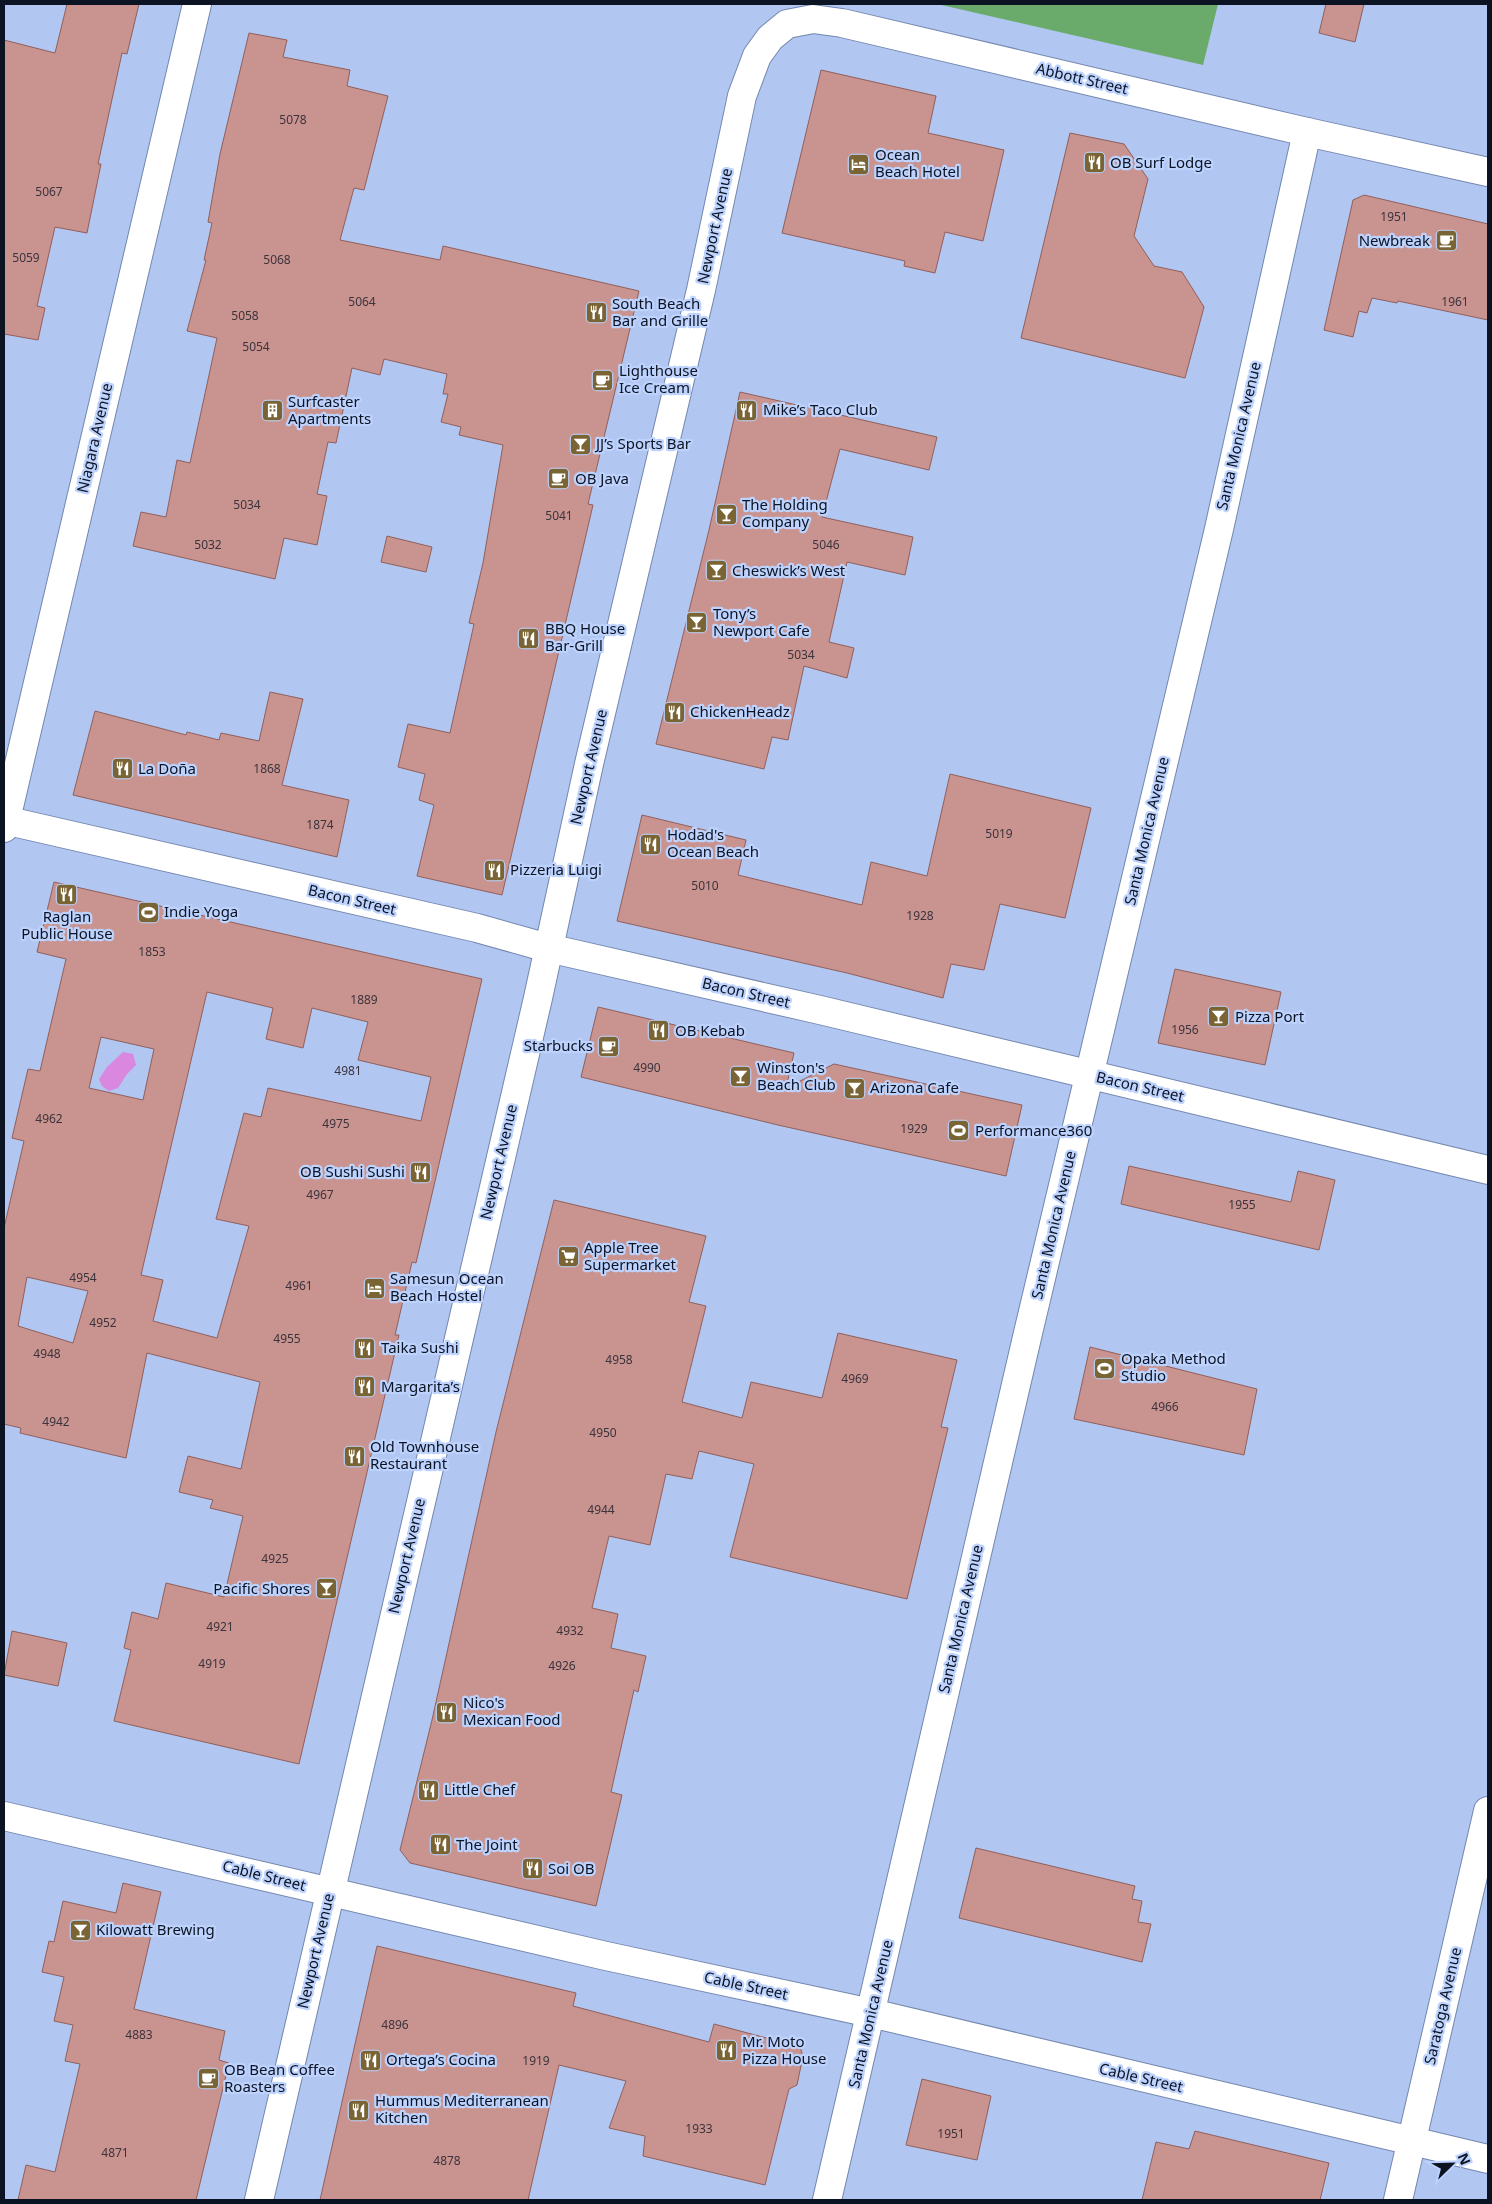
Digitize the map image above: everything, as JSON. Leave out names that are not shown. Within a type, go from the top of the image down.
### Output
[{"type":"street","name":"Niagara Avenue","points":[[4,823],[197,4]]},
{"type":"street","name":"Abbott Street","points":[[737,123],[748,76],[770,38],[787,24],[813,19],[842,23],[1306,132],[1488,172]]},
{"type":"street","name":"Newport Avenue","points":[[258,2200],[737,123]]},
{"type":"street","name":"Santa Monica Avenue","points":[[827,2200],[1089,1075],[1219,529],[1306,132]]},
{"type":"street","name":"Bacon Street","points":[[4,823],[477,928],[548,948],[820,1010],[1488,1170]]},
{"type":"street","name":"Saratoga Avenue","points":[[1398,2200],[1488,1811]]},
{"type":"street","name":"Cable Street","points":[[4,1816],[330,1892],[871,2013],[1488,2159]]},
{"type":"green space","points":[[937,4],[1218,4],[1203,65]]},
{"type":"shaded area","points":[[123,1052],[133,1054],[136,1065],[127,1074],[118,1088],[109,1091],[102,1086],[99,1079],[107,1067]]},
{"type":"building","points":[[67,4],[139,4],[127,54],[122,53],[98,164],[101,164],[87,233],[55,227],[37,306],[45,308],[38,340],[4,334],[4,40],[55,53]]},
{"type":"building","points":[[1326,4],[1364,4],[1355,42],[1319,33]]},
{"type":"building","points":[[249,33],[287,40],[283,57],[350,70],[347,86],[388,96],[364,190],[354,188],[340,240],[440,260],[443,246],[639,291],[588,504],[593,505],[502,895],[417,876],[434,805],[419,800],[425,774],[398,767],[408,724],[450,733],[474,624],[469,623],[483,563],[503,445],[459,435],[461,427],[441,422],[448,394],[443,394],[447,374],[384,359],[380,375],[352,368],[336,443],[328,442],[317,494],[327,496],[317,545],[284,538],[275,579],[133,546],[141,512],[166,517],[177,460],[190,463],[217,338],[187,331],[206,260],[204,260],[212,223],[208,222],[220,154]]},
{"type":"building","name":"Ocean Beach Hotel","points":[[821,70],[936,96],[928,133],[1004,150],[983,241],[945,232],[935,273],[904,266],[905,261],[782,233]]},
{"type":"building","points":[[1070,133],[1124,144],[1148,179],[1134,236],[1154,266],[1182,272],[1204,307],[1185,378],[1021,338]]},
{"type":"building","points":[[1364,195],[1488,224],[1488,320],[1398,301],[1397,303],[1372,298],[1367,313],[1359,311],[1353,337],[1324,330],[1353,200]]},
{"type":"building","points":[[740,392],[937,437],[929,470],[840,449],[822,517],[913,537],[905,575],[847,562],[829,642],[854,648],[847,678],[804,666],[788,740],[772,737],[764,769],[656,744],[709,530]]},
{"type":"building","points":[[387,536],[432,547],[426,572],[381,562]]},
{"type":"building","points":[[270,692],[303,699],[282,785],[349,800],[337,857],[73,795],[95,711],[186,735],[187,732],[219,740],[221,733],[259,741]]},
{"type":"building","points":[[950,774],[1091,808],[1065,918],[1000,904],[984,970],[951,964],[943,998],[847,973],[617,921],[642,815],[746,840],[738,875],[862,905],[871,862],[927,876]]},
{"type":"building","points":[[54,882],[482,979],[416,1263],[412,1262],[395,1335],[399,1335],[299,1764],[114,1721],[131,1650],[124,1648],[132,1612],[158,1619],[166,1583],[224,1597],[243,1516],[210,1508],[213,1500],[179,1492],[188,1456],[241,1469],[260,1382],[147,1353],[126,1458],[20,1433],[21,1428],[4,1424],[4,1228],[24,1141],[12,1138],[28,1069],[40,1071],[66,959],[37,952]],"holes":[[[207,992],[273,1008],[266,1039],[303,1048],[312,1008],[368,1022],[358,1060],[431,1077],[421,1121],[268,1088],[261,1117],[244,1113],[216,1219],[249,1226],[217,1338],[153,1321],[163,1280],[141,1275]],[[101,1037],[154,1049],[143,1100],[89,1088]],[[27,1277],[88,1291],[73,1343],[18,1326]]]},
{"type":"building","name":"Pizza Port","points":[[1175,969],[1281,992],[1265,1065],[1158,1043]]},
{"type":"building","points":[[598,1007],[794,1053],[786,1088],[834,1064],[1022,1105],[1006,1176],[778,1125],[581,1077]]},
{"type":"building","points":[[1129,1166],[1291,1202],[1298,1171],[1335,1180],[1319,1250],[1121,1204]]},
{"type":"building","points":[[554,1200],[706,1236],[689,1302],[706,1306],[682,1402],[742,1418],[751,1382],[822,1398],[838,1333],[957,1360],[941,1427],[948,1428],[907,1599],[730,1557],[754,1464],[699,1451],[692,1479],[666,1474],[650,1545],[609,1536],[592,1608],[618,1614],[611,1648],[646,1656],[638,1692],[634,1690],[611,1792],[622,1795],[596,1906],[410,1863],[400,1850],[432,1720],[496,1432]]},
{"type":"building","points":[[1090,1347],[1257,1389],[1244,1455],[1074,1419]]},
{"type":"building","points":[[12,1631],[67,1643],[58,1686],[4,1675]]},
{"type":"building","points":[[976,1848],[1135,1886],[1132,1899],[1142,1901],[1138,1922],[1151,1924],[1142,1962],[959,1918]]},
{"type":"building","points":[[123,1883],[161,1892],[134,2009],[225,2031],[219,2060],[229,2063],[196,2200],[18,2200],[26,2165],[55,2172],[80,2064],[65,2061],[73,2025],[54,2021],[64,1977],[42,1972],[49,1941],[54,1942],[63,1901],[116,1913]]},
{"type":"building","points":[[377,1946],[576,1993],[573,2006],[709,2042],[714,2024],[800,2047],[803,2056],[797,2085],[789,2089],[765,2185],[643,2156],[645,2136],[609,2128],[626,2081],[559,2065],[528,2200],[320,2200]]},
{"type":"building","points":[[922,2079],[991,2096],[977,2160],[906,2145]]},
{"type":"building","points":[[1195,2131],[1329,2163],[1320,2200],[1142,2200],[1156,2142],[1189,2149]]},
{"type":"place","name":"OB Surf Lodge","points":[[1094,163]]},
{"type":"place","name":"Ocean Beach Hotel","points":[[859,164]]},
{"type":"place","name":"Newbreak","points":[[1446,241]]},
{"type":"place","name":"South Beach Bar and Grille","points":[[596,313]]},
{"type":"place","name":"Lighthouse Ice Cream","points":[[603,380]]},
{"type":"place","name":"Mike’s Taco Club","points":[[747,410]]},
{"type":"place","name":"Surfcaster Apartments","points":[[272,411]]},
{"type":"place","name":"JJ’s Sports Bar","points":[[580,444]]},
{"type":"place","name":"OB Java","points":[[559,479]]},
{"type":"place","name":"The Holding Company","points":[[726,514]]},
{"type":"place","name":"Cheswick’s West","points":[[716,571]]},
{"type":"place","name":"Tony’s Newport Cafe","points":[[697,623]]},
{"type":"place","name":"BBQ House Bar-Grill","points":[[529,638]]},
{"type":"place","name":"ChickenHeadz","points":[[674,712]]},
{"type":"place","name":"La Doña","points":[[122,769]]},
{"type":"place","name":"Hodad's Ocean Beach","points":[[651,844]]},
{"type":"place","name":"Pizzeria Luigi","points":[[494,870]]},
{"type":"place","name":"Raglan Public House","points":[[67,894]]},
{"type":"place","name":"Indie Yoga","points":[[148,912]]},
{"type":"place","name":"Pizza Port","points":[[1219,1017]]},
{"type":"place","name":"OB Kebab","points":[[659,1031]]},
{"type":"place","name":"Starbucks","points":[[609,1046]]},
{"type":"place","name":"Winston's Beach Club","points":[[741,1077]]},
{"type":"place","name":"Arizona Cafe","points":[[854,1088]]},
{"type":"place","name":"Performance360","points":[[959,1131]]},
{"type":"place","name":"OB Sushi Sushi","points":[[421,1172]]},
{"type":"place","name":"Apple Tree Supermarket","points":[[568,1257]]},
{"type":"place","name":"Samesun Ocean Beach Hostel","points":[[374,1288]]},
{"type":"place","name":"Taika Sushi","points":[[365,1348]]},
{"type":"place","name":"Opaka Method Studio","points":[[1105,1368]]},
{"type":"place","name":"Margarita’s","points":[[365,1387]]},
{"type":"place","name":"Old Townhouse Restaurant","points":[[354,1456]]},
{"type":"place","name":"Pacific Shores","points":[[326,1589]]},
{"type":"place","name":"Nico's Mexican Food","points":[[447,1712]]},
{"type":"place","name":"Little Chef","points":[[428,1790]]},
{"type":"place","name":"The Joint","points":[[440,1845]]},
{"type":"place","name":"Soi OB","points":[[532,1869]]},
{"type":"place","name":"Kilowatt Brewing","points":[[80,1930]]},
{"type":"place","name":"Mr. Moto Pizza House","points":[[726,2051]]},
{"type":"place","name":"Ortega’s Cocina","points":[[370,2060]]},
{"type":"place","name":"OB Bean Coffee Roasters","points":[[208,2079]]},
{"type":"place","name":"Hummus Mediterranean Kitchen","points":[[359,2110]]}]
